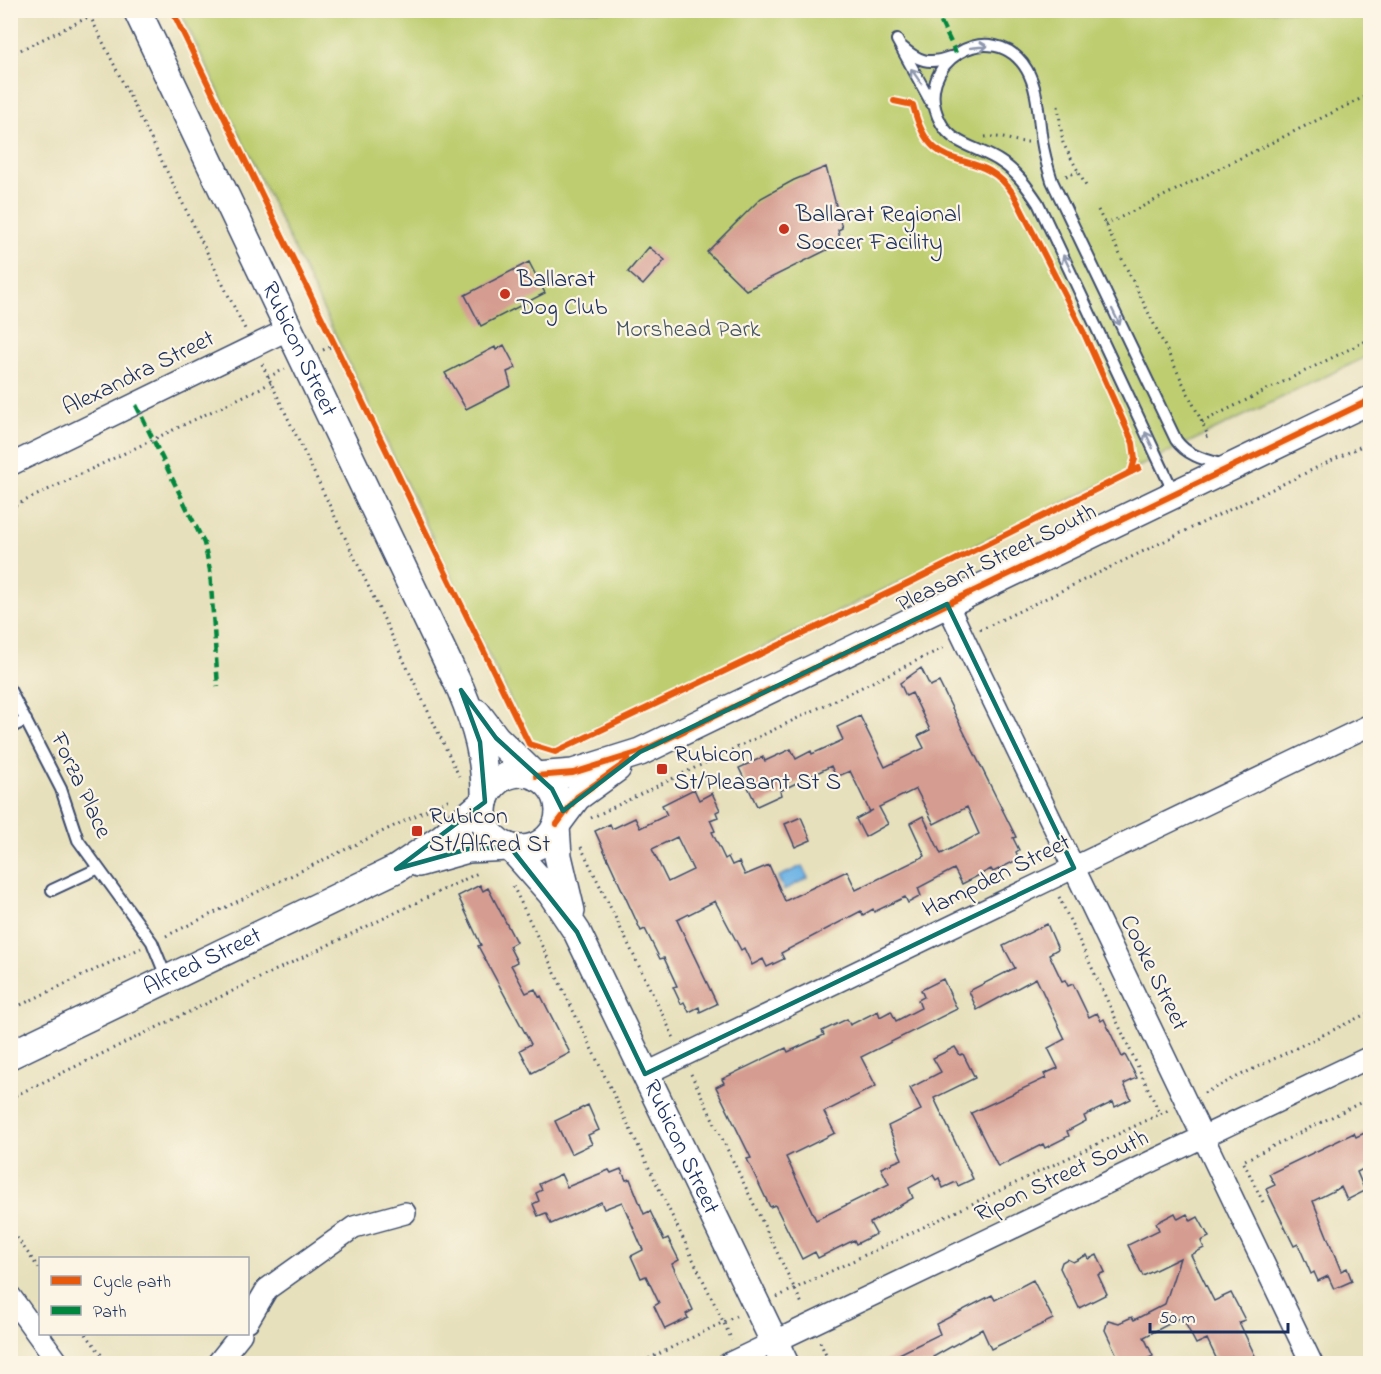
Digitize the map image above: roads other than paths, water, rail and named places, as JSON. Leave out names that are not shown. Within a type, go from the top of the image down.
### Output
[{"type":"street","name":"Rubicon Street","points":[[137,10],[461,690],[480,742],[486,775],[476,799]]},
{"type":"street","name":"Alexandra Street","points":[[10,465],[289,329]]},
{"type":"street","name":"Pleasant Street South","points":[[535,776],[573,773],[640,752],[1228,466],[1371,400]]},
{"type":"street","name":"Cooke Street","points":[[947,604],[1312,1364]]},
{"type":"street","name":"Rubicon Street","points":[[461,690],[496,738],[535,776]]},
{"type":"street","name":"Hampden Street","points":[[645,1074],[1371,725]]},
{"type":"street","name":"Pleasant Street South","points":[[556,826],[577,797],[640,752]]},
{"type":"street","points":[[516,773],[535,776],[546,783],[556,796],[559,808],[556,826],[549,837],[537,846],[526,849],[510,848],[489,831],[476,799],[504,777],[516,773]]},
{"type":"street","name":"Alfred Street","points":[[10,1055],[396,869],[442,838],[476,799]]},
{"type":"street","name":"Rubicon Street","points":[[556,826],[562,876],[577,932]]},
{"type":"street","name":"Rubicon Street","points":[[510,848],[551,893],[577,932],[780,1352]]},
{"type":"street","name":"Alfred Street","points":[[396,869],[468,849],[510,848]]},
{"type":"street","name":"Ripon Street South","points":[[732,1356],[780,1352],[1204,1138],[1371,1057]]},
{"type":"street","points":[[249,1319],[267,1289],[354,1227],[405,1213]]},
{"type":"street","points":[[10,1296],[59,1364]]},
{"type":"street","points":[[217,1364],[240,1335]]},
{"type":"lane","points":[[1174,493],[1047,222],[1029,190],[1002,162],[964,145],[949,134],[897,40],[914,58],[922,62],[937,62],[972,46],[988,45],[1006,50],[1017,57],[1033,84],[1041,139],[1052,181],[1176,440],[1181,448],[1197,457],[1228,466]]},
{"type":"lane","points":[[936,112],[933,101],[934,83],[941,69],[951,57]]},
{"type":"lane","points":[[1047,222],[1066,212]]},
{"type":"lane","name":"Forza Place","points":[[10,690],[62,789],[78,840],[152,942],[167,979]]},
{"type":"lane","name":"Forza Place","points":[[10,728],[26,720]]},
{"type":"lane","name":"Forza Place","points":[[52,890],[97,869]]},
{"type":"water","points":[[802,866],[808,878],[784,890],[778,877]]},
{"type":"place","name":"Ballarat Regional Soccer Facility","points":[[784,229]]},
{"type":"place","name":"Ballarat Dog Club","points":[[505,294]]},
{"type":"place","name":"Rubicon St/Pleasant St S","points":[[662,769]]},
{"type":"place","name":"Rubicon St/Alfred St","points":[[417,831]]},
{"type":"park label","name":"Morshead Park","points":[[688,330]]}]
